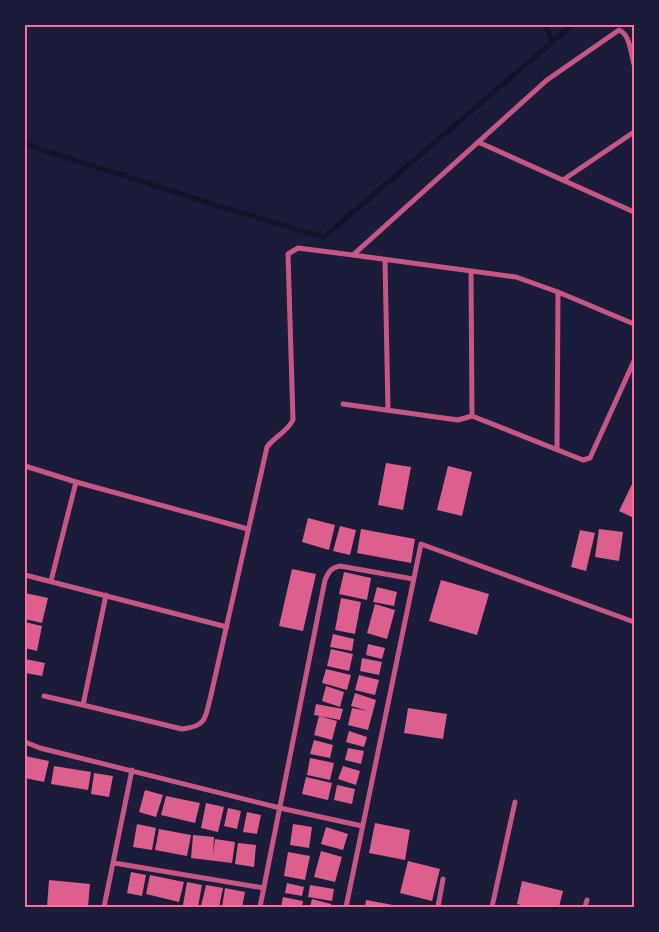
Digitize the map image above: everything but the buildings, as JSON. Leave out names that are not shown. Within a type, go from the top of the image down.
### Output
[{"type":"street","points":[[353,255],[547,80],[619,30],[626,36],[634,64]]},
{"type":"street","points":[[563,180],[634,132]]},
{"type":"street","points":[[478,142],[634,212]]},
{"type":"street","points":[[44,696],[182,729],[199,726],[204,721],[267,447],[274,438],[289,427],[293,420],[288,254],[298,248],[516,277],[558,292],[634,324]]},
{"type":"street","points":[[385,260],[388,410]]},
{"type":"street","points":[[471,272],[472,416]]},
{"type":"street","points":[[557,450],[558,292]]},
{"type":"street","points":[[343,404],[458,420],[472,416],[582,460],[590,458],[634,361]]},
{"type":"street","points":[[25,466],[76,482],[248,529]]},
{"type":"street","points":[[51,581],[76,482]]},
{"type":"street","points":[[346,907],[420,544],[634,622]]},
{"type":"street","points":[[260,907],[328,572],[332,568],[340,566],[413,579]]},
{"type":"street","points":[[25,575],[227,627]]},
{"type":"street","points":[[83,705],[106,595]]},
{"type":"street","points":[[25,742],[40,748],[280,808],[362,826]]},
{"type":"street","points":[[104,907],[132,770]]},
{"type":"street","points":[[492,907],[515,802]]},
{"type":"street","points":[[114,862],[264,888]]},
{"type":"street","points":[[438,907],[443,879]]},
{"type":"street","points":[[585,907],[587,900]]},
{"type":"waterway","points":[[545,25],[552,41]]},
{"type":"waterway","points":[[25,144],[218,206],[324,237],[572,25]]}]
